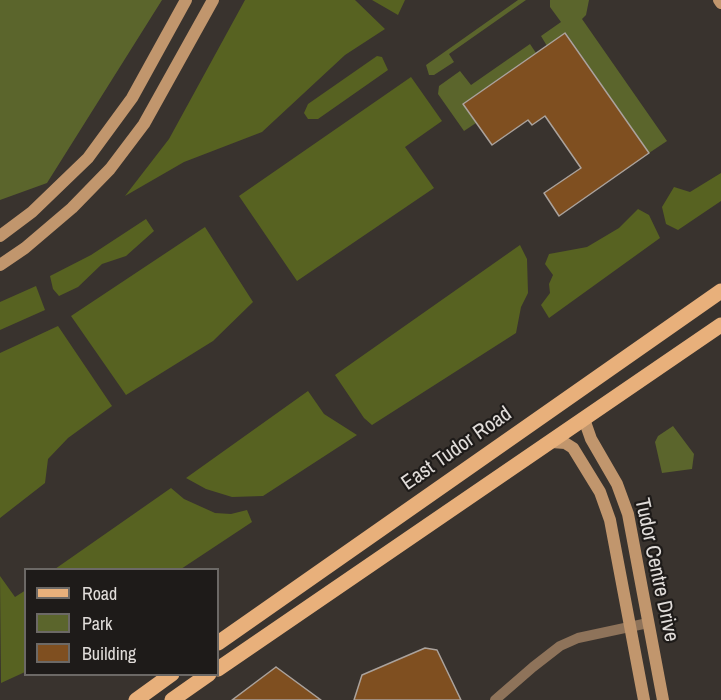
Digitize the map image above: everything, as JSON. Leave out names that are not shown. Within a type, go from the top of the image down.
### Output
[{"type":"main road","name":"East Tudor Road","points":[[219,641],[721,291]]},
{"type":"main road","points":[[219,668],[721,325]]},
{"type":"main road","points":[[136,700],[171,676]]},
{"type":"main road","points":[[172,700],[208,676]]},
{"type":"street","points":[[0,236],[32,213],[88,158],[132,98],[186,0]]},
{"type":"street","points":[[0,265],[25,248],[72,208],[110,169],[144,124],[213,0]]},
{"type":"street","name":"Tudor Centre Drive","points":[[584,419],[591,439],[617,484],[628,514],[663,700]]},
{"type":"street","name":"Tudor Centre Drive","points":[[552,441],[565,443],[573,448],[600,492],[610,520],[644,700]]},
{"type":"street","points":[[495,700],[560,646],[578,638],[648,624]]},
{"type":"green space","points":[[0,0],[162,0],[47,183],[0,200]]},
{"type":"green space","points":[[245,0],[355,0],[385,29],[345,55],[262,132],[184,162],[125,196],[169,139]]},
{"type":"green space","points":[[372,0],[405,0],[398,15]]},
{"type":"green space","points":[[518,0],[526,0],[449,54],[454,62],[434,75],[429,75],[426,65]]},
{"type":"green space","points":[[550,0],[589,0],[586,15],[582,19],[667,141],[649,153],[566,33],[547,46],[541,36],[561,22],[550,7]]},
{"type":"green space","points":[[530,44],[536,53],[463,104],[476,123],[464,131],[438,94],[439,86],[460,71],[471,85]]},
{"type":"green space","points":[[377,56],[382,57],[388,70],[318,119],[308,119],[304,113],[308,104]]},
{"type":"green space","points":[[411,77],[442,121],[405,147],[434,188],[297,281],[239,196]]},
{"type":"green space","points":[[721,173],[721,201],[678,230],[666,224],[662,207],[674,187],[690,192]]},
{"type":"green space","points":[[638,209],[649,215],[660,238],[549,318],[541,305],[550,293],[549,284],[553,275],[545,264],[549,254],[587,247],[619,228]]},
{"type":"green space","points":[[146,219],[154,231],[126,256],[102,264],[78,287],[59,296],[53,289],[50,276],[91,255]]},
{"type":"green space","points":[[205,227],[253,302],[213,341],[126,395],[71,316]]},
{"type":"green space","points":[[520,245],[527,259],[528,293],[521,307],[516,333],[372,425],[364,418],[335,375]]},
{"type":"green space","points":[[36,286],[45,310],[0,330],[0,302]]},
{"type":"green space","points":[[58,326],[112,406],[68,438],[48,459],[45,483],[0,518],[0,353]]},
{"type":"green space","points":[[308,391],[324,414],[357,435],[263,496],[232,497],[206,489],[186,478]]},
{"type":"green space","points":[[673,426],[694,454],[692,469],[662,473],[655,442],[658,436]]},
{"type":"green space","points":[[171,488],[184,499],[215,513],[231,514],[247,510],[252,522],[183,568],[56,568]]},
{"type":"green space","points":[[0,576],[15,597],[24,591],[24,672],[1,683]]},
{"type":"building","points":[[565,33],[649,153],[559,216],[544,193],[581,168],[545,116],[532,125],[528,120],[492,145],[463,104]]},
{"type":"building","points":[[425,648],[437,650],[461,700],[354,700],[362,675]]},
{"type":"building","points":[[276,667],[321,700],[232,700]]}]
